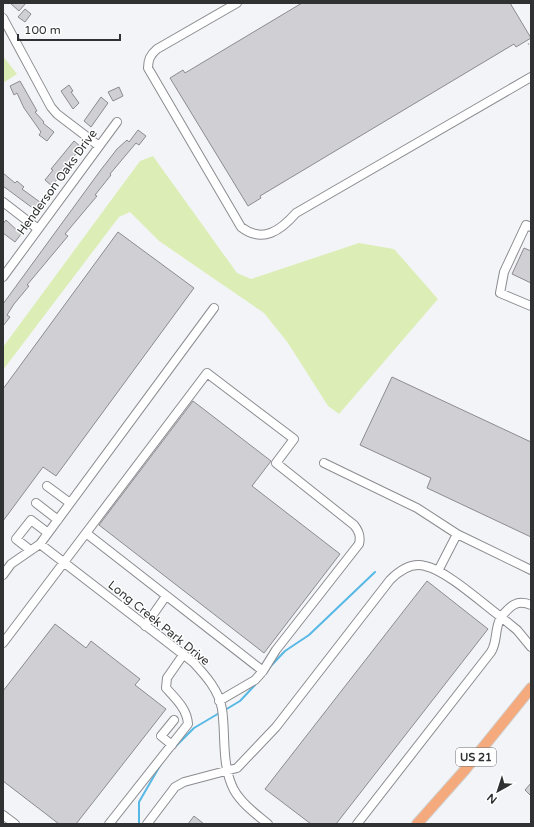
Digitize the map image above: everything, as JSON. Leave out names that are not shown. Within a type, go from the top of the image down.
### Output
[{"type":"main road","name":"US 21","points":[[417,824],[464,771],[531,688]]},
{"type":"street","points":[[238,3],[157,50],[150,58],[148,68],[241,227],[256,234],[267,234],[277,231],[296,213],[531,77]]},
{"type":"street","points":[[3,18],[51,107],[57,114],[99,146]]},
{"type":"street","name":"Henderson Oaks Drive","points":[[3,276],[117,122]]},
{"type":"street","points":[[3,202],[38,229]]},
{"type":"street","points":[[531,227],[526,225],[504,272],[500,293],[531,306]]},
{"type":"street","points":[[3,575],[11,564],[40,544],[214,308]]},
{"type":"street","points":[[3,643],[207,373],[294,439],[276,463],[354,524],[361,538],[359,544],[276,650],[263,671],[255,680],[219,701]]},
{"type":"street","points":[[324,463],[417,508],[458,534],[531,570]]},
{"type":"street","points":[[47,486],[70,503]]},
{"type":"street","points":[[36,503],[58,520]]},
{"type":"street","points":[[30,550],[16,540],[31,520],[48,533]]},
{"type":"street","points":[[86,534],[263,671]]},
{"type":"street","points":[[438,571],[458,534]]},
{"type":"street","name":"Long Creek Park Drive","points":[[40,544],[145,626],[194,662],[210,680],[222,707],[224,757],[234,789],[249,809],[268,824]]},
{"type":"street","points":[[147,824],[175,787],[184,782],[229,772],[237,768],[276,727],[390,580],[399,571],[412,566],[424,565],[438,571],[517,630],[531,647]]},
{"type":"street","points":[[145,626],[166,596]]},
{"type":"street","points":[[357,824],[496,645],[497,625],[501,617],[513,604],[520,602],[531,605]]},
{"type":"street","points":[[109,824],[188,724],[188,715],[166,688],[166,678],[183,655]]},
{"type":"street","points":[[172,745],[161,736],[174,720]]},
{"type":"street","points":[[3,815],[15,824]]},
{"type":"path","points":[[528,43],[531,49]]},
{"type":"green space","points":[[3,56],[17,74],[3,83]]},
{"type":"green space","points":[[153,156],[237,273],[251,279],[359,243],[394,249],[438,299],[339,414],[328,406],[288,343],[264,313],[159,241],[130,212],[119,217],[3,370],[3,347],[140,161]]},
{"type":"building","points":[[10,3],[26,3],[19,11]]},
{"type":"building","points":[[302,3],[510,3],[531,38],[516,47],[514,44],[260,196],[261,198],[248,206],[170,78],[183,70],[185,73]]},
{"type":"building","points":[[25,9],[31,14],[25,22],[18,17]]},
{"type":"building","points":[[20,81],[37,111],[35,112],[44,122],[43,123],[54,132],[47,141],[39,135],[41,132],[24,108],[17,93],[14,95],[10,86]]},
{"type":"building","points":[[69,85],[73,91],[71,92],[79,103],[73,109],[61,91]]},
{"type":"building","points":[[119,87],[123,96],[113,101],[108,92]]},
{"type":"building","points":[[101,97],[108,103],[91,127],[84,121]]},
{"type":"building","points":[[138,130],[146,136],[139,145],[136,143],[110,174],[111,175],[95,195],[97,196],[65,234],[68,236],[27,285],[29,286],[14,304],[7,315],[10,317],[3,326],[3,304],[117,149],[127,140],[129,142]]},
{"type":"building","points":[[74,141],[81,147],[52,186],[45,180],[53,170],[51,169]]},
{"type":"building","points":[[3,173],[15,183],[17,181],[24,187],[22,189],[44,205],[38,212],[3,186]]},
{"type":"building","points":[[6,220],[21,234],[15,242],[3,233],[3,224]]},
{"type":"building","points":[[118,232],[194,288],[56,476],[43,467],[3,521],[3,389]]},
{"type":"building","points":[[524,248],[531,251],[531,283],[512,274]]},
{"type":"building","points":[[392,377],[531,442],[531,537],[427,488],[431,478],[360,445]]},
{"type":"building","points":[[193,401],[271,461],[252,486],[340,554],[264,653],[99,525]]},
{"type":"building","points":[[427,581],[488,629],[336,824],[311,824],[265,789]]},
{"type":"building","points":[[55,624],[86,648],[91,641],[140,679],[135,685],[166,709],[76,824],[59,824],[3,781],[3,691]]},
{"type":"building","points":[[531,783],[531,796],[525,790]]},
{"type":"building","points":[[194,816],[204,824],[188,824]]},
{"type":"waterway","points":[[268,669],[285,651],[309,635],[375,572]]},
{"type":"waterway","points":[[225,710],[240,701],[255,685]]},
{"type":"waterway","points":[[174,748],[194,728],[221,712]]},
{"type":"waterway","points":[[139,824],[139,802],[161,764]]}]
